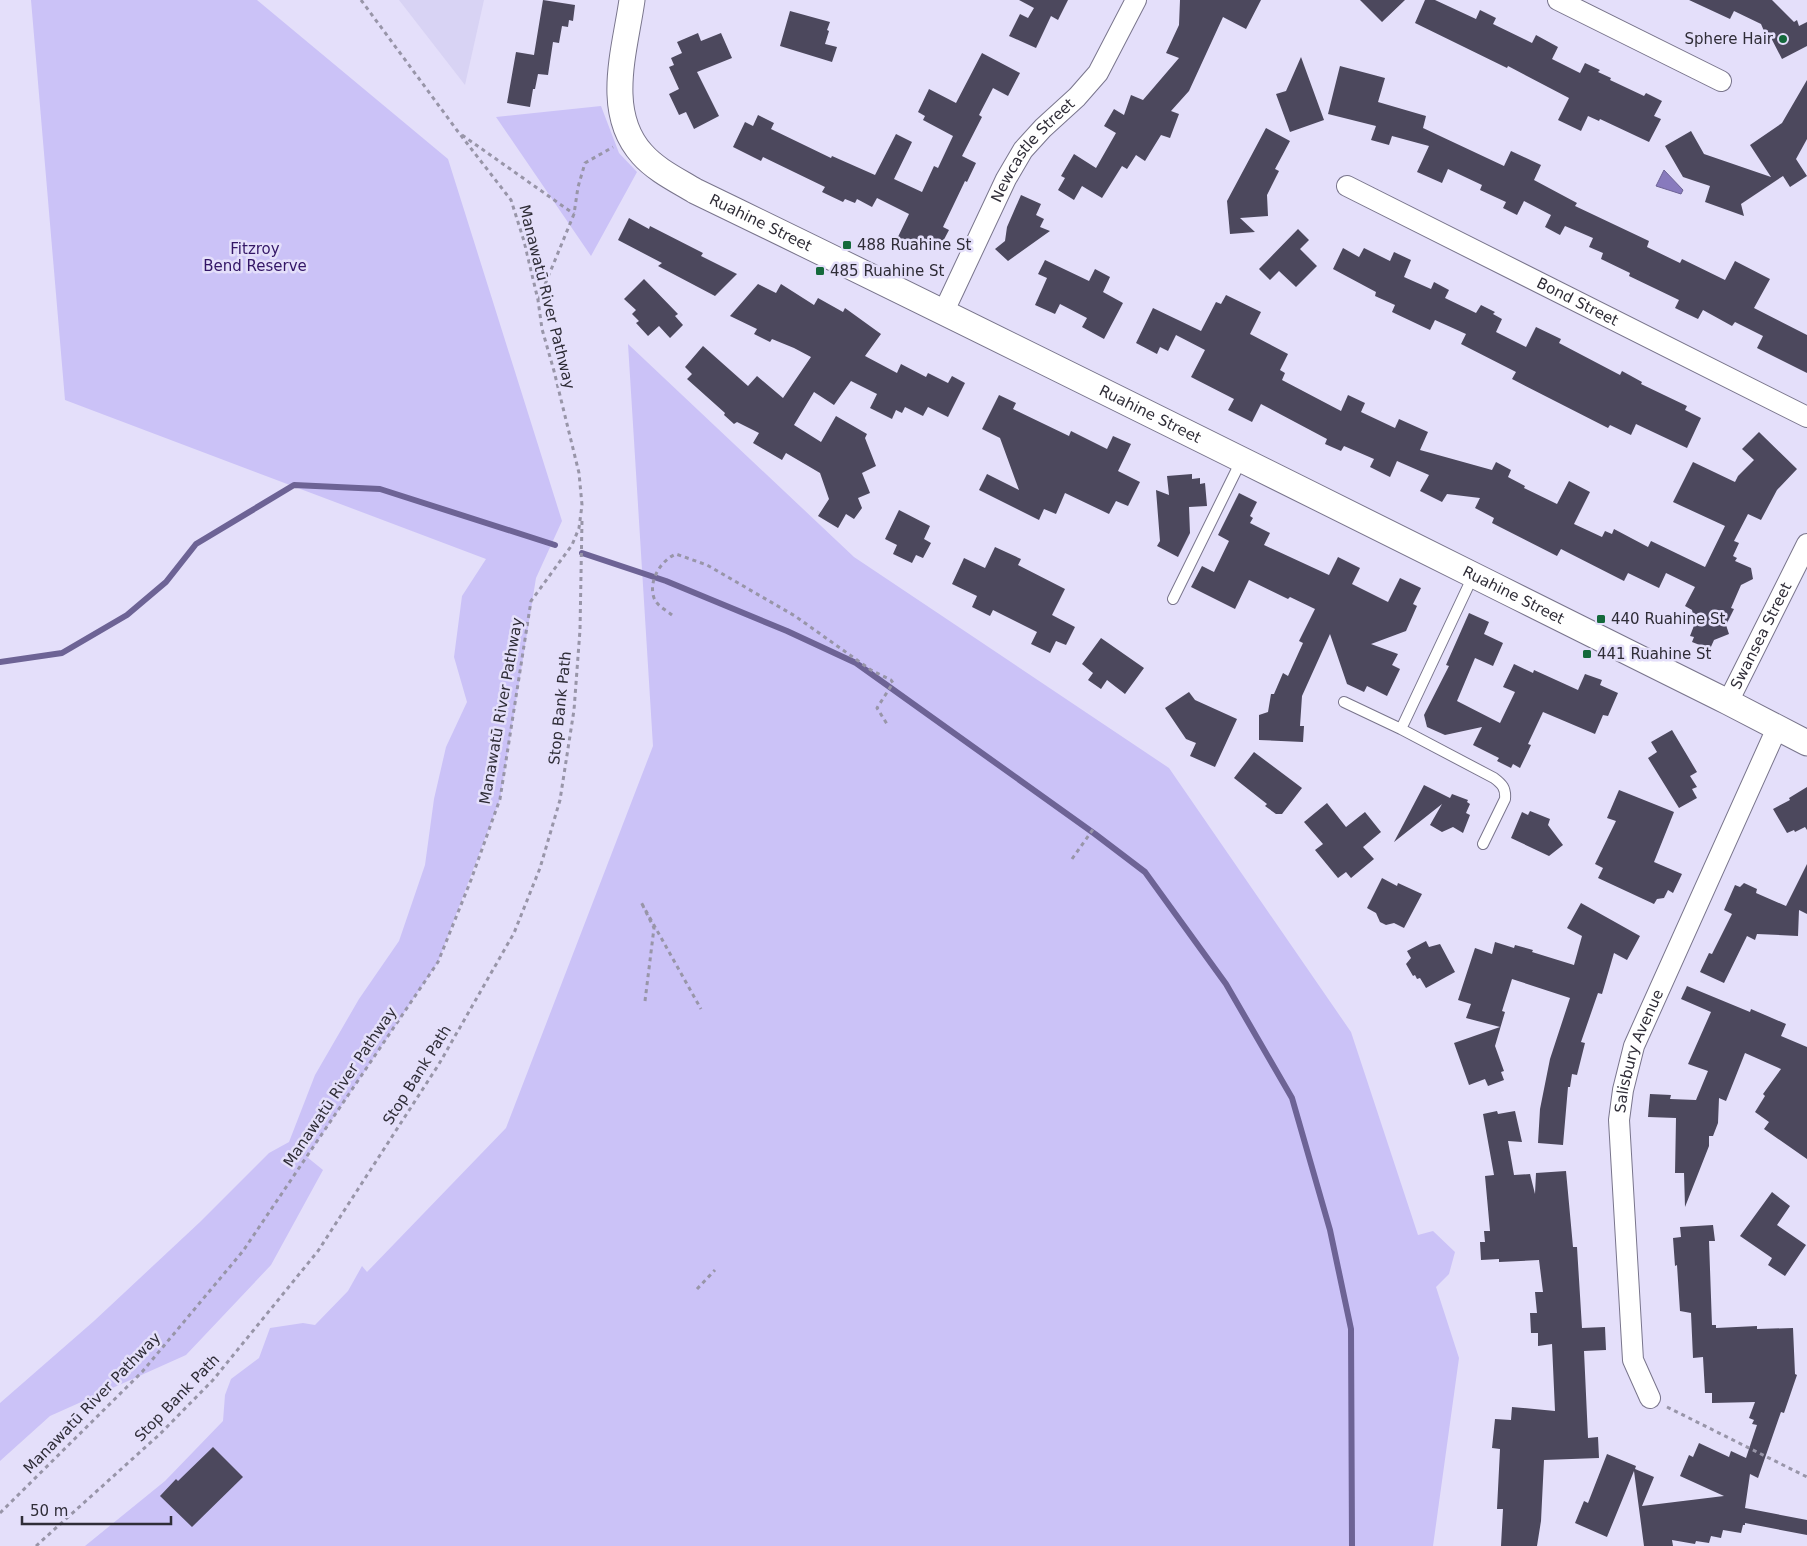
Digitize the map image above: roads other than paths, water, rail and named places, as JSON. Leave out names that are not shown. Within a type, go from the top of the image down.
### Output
[{"type":"street","name":"Ruahine Street","points":[[632,0],[619,84],[621,111],[628,136],[642,154],[656,167],[695,191],[944,310],[1807,743]]},
{"type":"street","name":"Newcastle Street","points":[[944,310],[1006,179],[1023,150],[1043,128],[1077,97],[1098,72],[1136,0]]},
{"type":"street","points":[[1558,0],[1722,81]]},
{"type":"street","name":"Bond Street","points":[[1347,186],[1807,417]]},
{"type":"street","name":"Swansea Street","points":[[1728,702],[1807,544]]},
{"type":"street","name":"Salisbury Avenue","points":[[1650,1398],[1633,1360],[1619,1120],[1623,1090],[1634,1046],[1777,728]]},
{"type":"lane","points":[[1173,599],[1242,460]]},
{"type":"lane","points":[[1401,729],[1474,575]]},
{"type":"lane","points":[[1344,702],[1401,729],[1502,784],[1506,792],[1505,799],[1483,844]]},
{"type":"waterway","points":[[0,662],[62,653],[127,615],[166,582],[196,544],[294,485],[380,489],[555,545]]},
{"type":"waterway","points":[[582,553],[666,581],[787,631],[856,663],[1145,872],[1226,984],[1292,1098],[1330,1230],[1351,1329],[1352,1546]]},
{"type":"place","name":"Sphere Hair","points":[[1783,39]]},
{"type":"place","name":"488 Ruahine St","points":[[847,245]]},
{"type":"place","name":"485 Ruahine St","points":[[820,271]]},
{"type":"place","name":"440 Ruahine St","points":[[1601,619]]},
{"type":"place","name":"441 Ruahine St","points":[[1587,654]]},
{"type":"park label","name":"Fitzroy Bend Reserve","points":[[255,258]]}]
